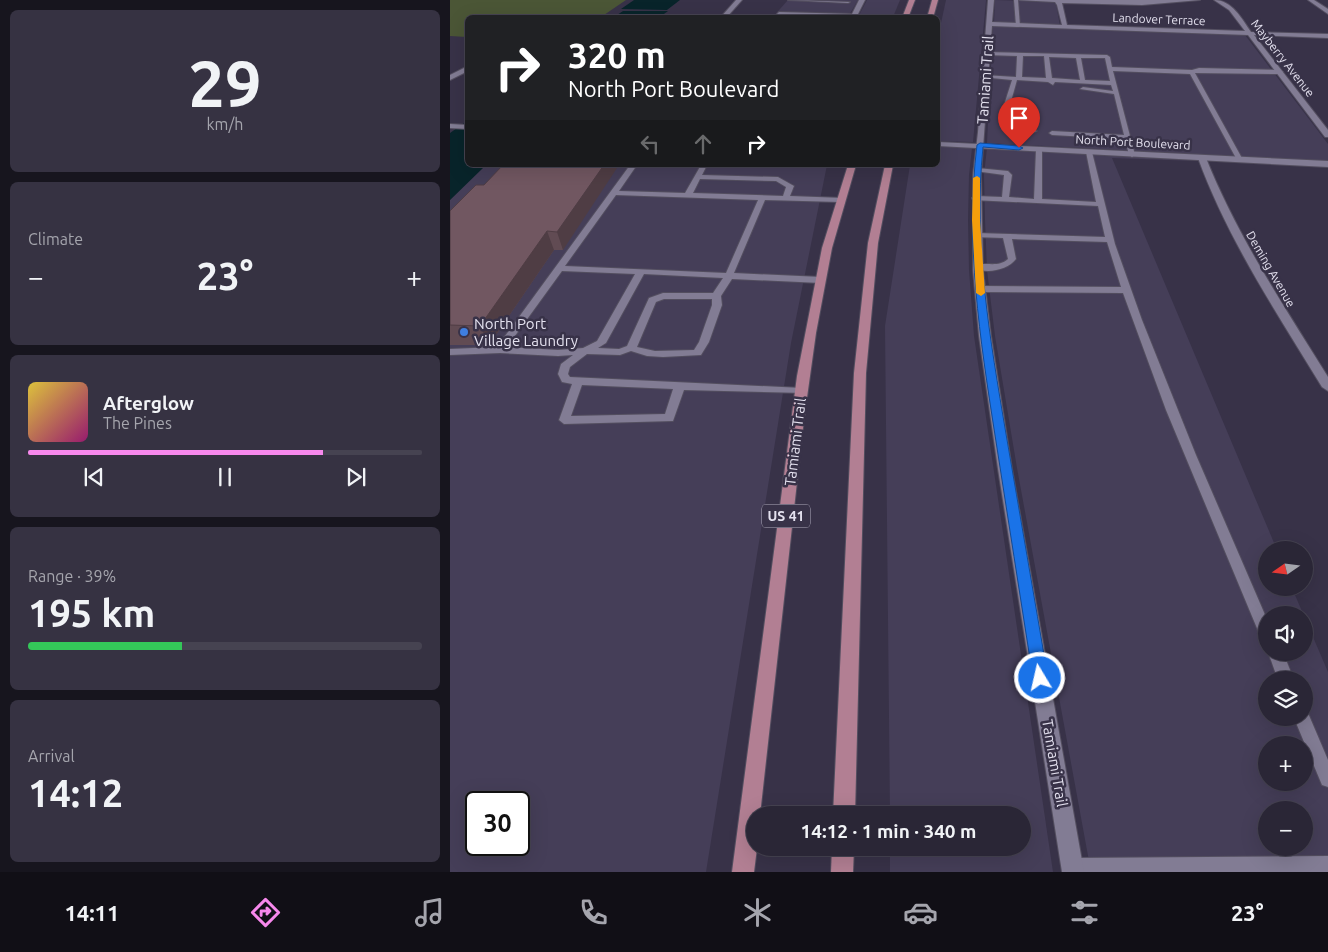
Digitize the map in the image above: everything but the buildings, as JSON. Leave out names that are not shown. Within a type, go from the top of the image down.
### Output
[{"type":"main road","points":[[906,15],[912,0]]},
{"type":"main road","points":[[931,15],[935,0]]},
{"type":"main road","name":"Tamiami Trail","points":[[743,872],[802,391],[821,280],[840,200],[851,167]]},
{"type":"main road","points":[[844,806],[861,355],[871,258],[889,167]]},
{"type":"main road","points":[[842,872],[843,856]]},
{"type":"street","points":[[725,15],[739,0]]},
{"type":"street","points":[[854,15],[862,0]]},
{"type":"street","name":"Tamiami Trail","points":[[991,0],[977,170],[978,267],[985,336],[1005,469],[1073,870]]},
{"type":"street","points":[[1020,0],[1147,3],[1197,0]]},
{"type":"street","points":[[1056,0],[1060,4],[1066,27]]},
{"type":"street","name":"Mayberry Avenue","points":[[1217,0],[1227,5],[1328,135]]},
{"type":"street","points":[[1311,0],[1328,12]]},
{"type":"street","name":"Landover Terrace","points":[[989,24],[1328,36]]},
{"type":"street","points":[[450,78],[465,70]]},
{"type":"street","points":[[450,126],[465,127]]},
{"type":"street","name":"North Port Boulevard","points":[[940,144],[1328,164]]},
{"type":"street","name":"Deming Avenue","points":[[1202,158],[1213,187],[1244,250],[1328,387]]},
{"type":"lane","points":[[777,15],[790,0],[848,2]]},
{"type":"lane","points":[[1016,0],[1018,26]]},
{"type":"lane","points":[[848,8],[858,9]]},
{"type":"lane","points":[[986,53],[1107,57],[1132,154]]},
{"type":"lane","points":[[1020,54],[1017,79],[1007,106],[1008,119],[1016,126],[1034,131]]},
{"type":"lane","points":[[1046,55],[1048,80]]},
{"type":"lane","points":[[1078,56],[1082,82]]},
{"type":"lane","points":[[1110,69],[1192,72],[1199,70],[1280,72]]},
{"type":"lane","points":[[1192,72],[1240,160]]},
{"type":"lane","points":[[984,77],[1113,83]]},
{"type":"lane","points":[[1048,80],[1058,86],[1067,88]]},
{"type":"lane","points":[[1083,90],[1116,93]]},
{"type":"lane","points":[[1052,133],[1127,137]]},
{"type":"lane","points":[[1038,201],[1039,149]]},
{"type":"lane","points":[[1089,152],[1111,240],[1143,338],[1258,614]]},
{"type":"lane","points":[[500,350],[632,167]]},
{"type":"lane","points":[[688,195],[703,167]]},
{"type":"lane","points":[[977,170],[1006,172],[1008,175],[1005,200]]},
{"type":"lane","points":[[698,177],[778,179],[790,186],[786,198]]},
{"type":"lane","points":[[613,193],[840,200]]},
{"type":"lane","points":[[631,348],[639,352],[664,354],[697,353],[704,342],[717,305],[716,296],[729,276],[762,197]]},
{"type":"lane","points":[[976,198],[1101,204]]},
{"type":"lane","points":[[977,235],[1111,240]]},
{"type":"lane","points":[[978,267],[1002,267],[1010,262],[1012,259],[1007,236]]},
{"type":"lane","points":[[560,268],[821,280]]},
{"type":"lane","points":[[641,272],[601,343],[585,351],[565,366],[563,374],[566,380],[802,391]]},
{"type":"lane","points":[[980,288],[1127,290]]},
{"type":"lane","points":[[450,352],[500,350],[558,353],[585,351],[620,352],[631,348],[652,300],[663,296],[716,296]]},
{"type":"lane","points":[[578,381],[564,420],[669,418],[680,386]]},
{"type":"lane","points":[[1305,726],[1328,779]]},
{"type":"lane","points":[[1073,870],[1328,865]]},
{"type":"shaded area","points":[[634,0],[680,0],[667,10],[621,9]]},
{"type":"shaded area","points":[[788,0],[858,0],[849,15],[775,15]]},
{"type":"shaded area","points":[[867,0],[900,0],[894,15],[859,15]]},
{"type":"shaded area","points":[[946,0],[986,0],[973,142],[940,141],[940,28]]},
{"type":"shaded area","points":[[995,0],[1053,2],[1056,4],[1060,26],[994,23]]},
{"type":"shaded area","points":[[623,11],[668,11],[663,15],[617,15]]},
{"type":"shaded area","points":[[993,26],[1245,35],[1328,144],[1328,161],[987,143]]},
{"type":"shaded area","points":[[465,122],[465,167],[484,167],[450,200],[450,133]]},
{"type":"shaded area","points":[[940,146],[972,148],[968,220],[969,270],[974,336],[1053,872],[890,872],[890,856],[1031,856],[1031,806],[890,806],[885,326],[910,167],[940,167]]},
{"type":"shaded area","points":[[987,148],[1196,161],[1112,158],[1273,541],[1258,541],[1258,596],[1296,596],[1300,606],[1258,606],[1258,661],[1313,661],[1313,637],[1328,672],[1328,872],[1091,872],[1017,468],[995,336],[987,270],[984,175]]},
{"type":"shaded area","points":[[484,167],[827,167],[791,343],[706,872],[450,872],[450,200]]},
{"type":"green space","points":[[450,0],[626,0],[604,15],[465,15],[465,37],[450,36]]},
{"type":"slow traffic","points":[[977,178],[976,220],[981,293]]},
{"type":"place","name":"North Port Village Laundry","points":[[464,332]]},
{"type":"route","points":[[1019,148],[980,145],[976,220],[978,270],[985,336],[1040,678]]}]
